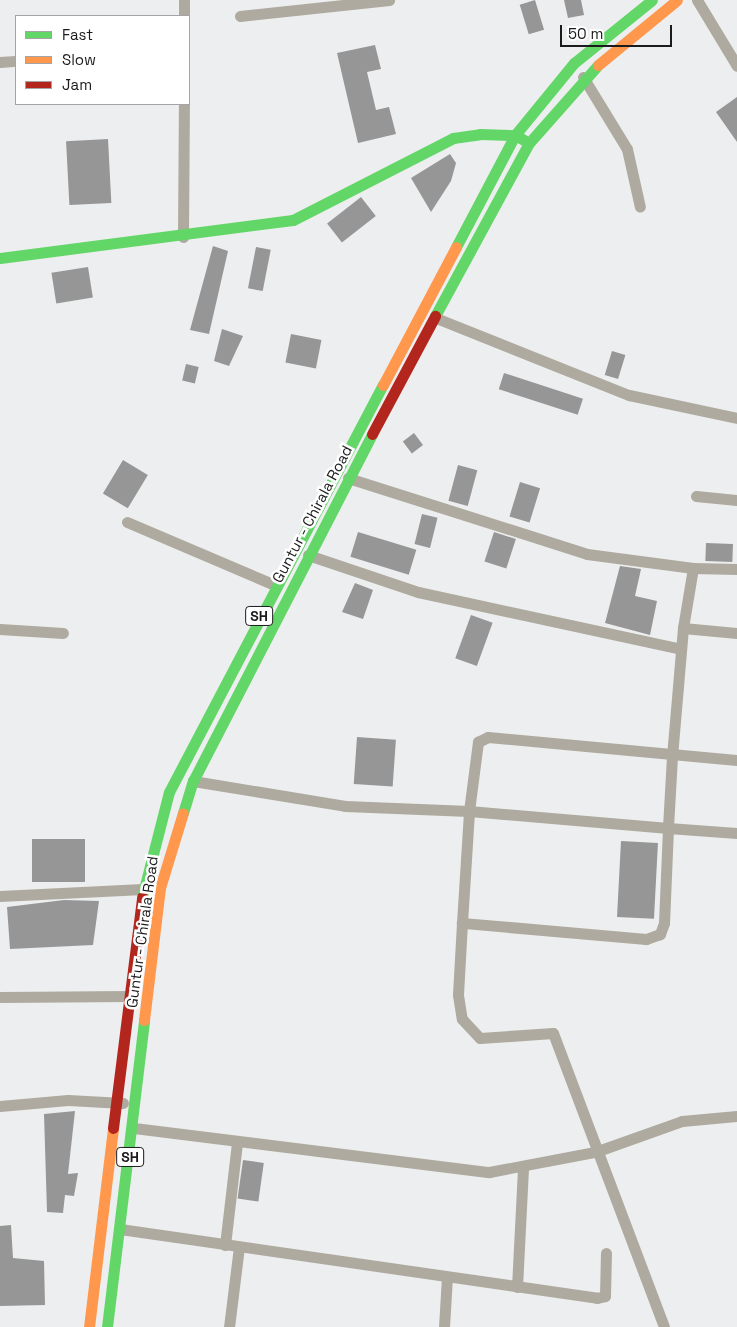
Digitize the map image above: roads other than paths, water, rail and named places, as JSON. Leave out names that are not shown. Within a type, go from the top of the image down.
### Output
[{"type":"main road","name":"Guntur - Chirala Road","points":[[89,1327],[143,888],[150,847],[169,792],[275,585],[514,135],[574,63],[651,0]]},
{"type":"main road","name":"Guntur - Chirala Road","points":[[106,1327],[137,1105],[160,888],[192,781],[348,478],[529,143],[583,77],[677,0]]},
{"type":"main road","points":[[0,258],[183,237],[293,220],[464,135],[514,135],[529,143]]},
{"type":"street","points":[[184,0],[184,15]]},
{"type":"street","points":[[240,16],[388,0]]},
{"type":"street","points":[[697,0],[737,66]]},
{"type":"street","points":[[0,62],[15,60]]},
{"type":"street","points":[[583,77],[628,149],[640,207]]},
{"type":"street","points":[[183,237],[184,105]]},
{"type":"street","points":[[436,318],[629,394],[737,418]]},
{"type":"street","points":[[348,478],[587,554],[692,568],[737,568]]},
{"type":"street","points":[[696,496],[737,500]]},
{"type":"street","points":[[127,522],[275,585]]},
{"type":"street","points":[[308,555],[418,592],[681,649]]},
{"type":"street","points":[[462,923],[654,938],[664,923],[672,756],[683,628],[692,568]]},
{"type":"street","points":[[683,628],[737,633]]},
{"type":"street","points":[[0,629],[63,633]]},
{"type":"street","points":[[664,1327],[595,1152],[553,1033],[480,1038],[462,1019],[458,1006],[469,811],[478,742],[488,737],[672,756],[737,760]]},
{"type":"street","points":[[192,781],[345,806],[469,811],[737,833]]},
{"type":"street","points":[[0,896],[143,888]]},
{"type":"street","points":[[0,997],[130,996]]},
{"type":"street","points":[[0,1106],[68,1100],[137,1105]]},
{"type":"street","points":[[134,1128],[237,1143],[458,1170],[498,1172],[595,1152],[682,1121],[737,1116]]},
{"type":"street","points":[[225,1245],[237,1143]]},
{"type":"street","points":[[517,1287],[523,1167]]},
{"type":"street","points":[[120,1229],[601,1298],[606,1291],[606,1253]]},
{"type":"street","points":[[229,1327],[239,1247]]},
{"type":"street","points":[[444,1327],[447,1277]]}]
